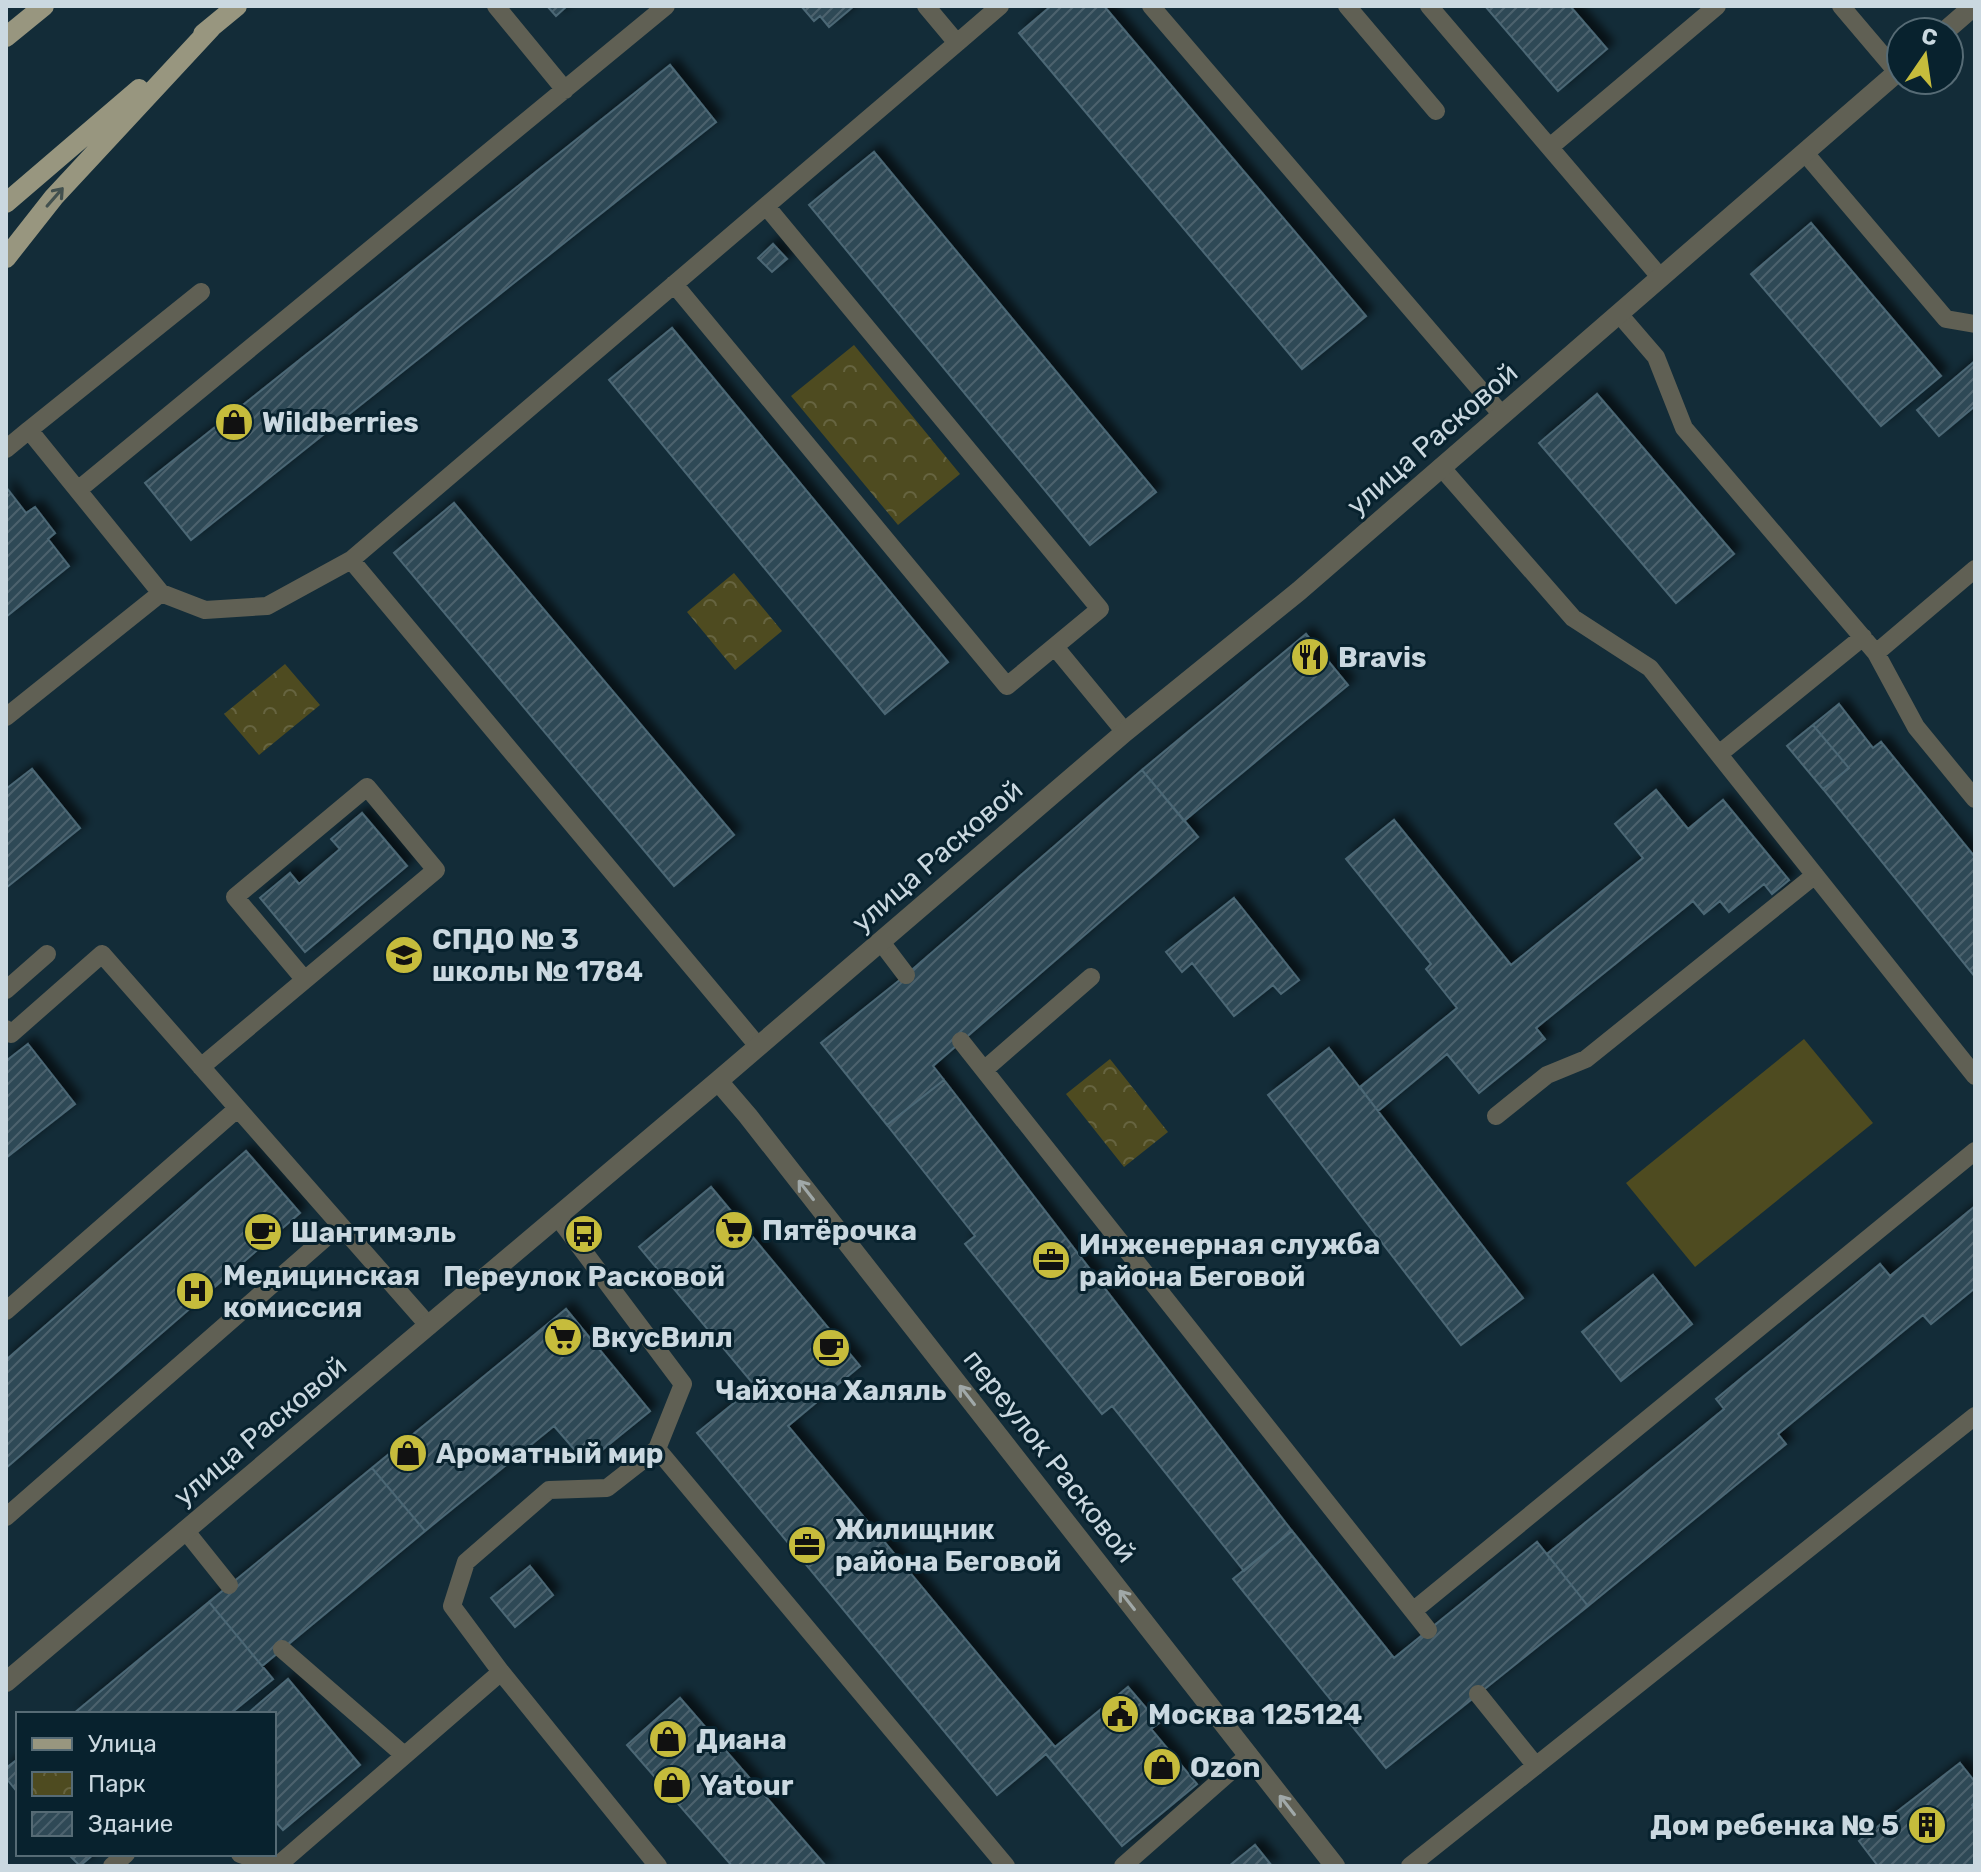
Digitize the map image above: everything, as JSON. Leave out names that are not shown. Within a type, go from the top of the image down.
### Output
[{"type":"main road","points":[[6,37],[44,6]]},
{"type":"main road","points":[[6,203],[237,6]]},
{"type":"main road","points":[[6,258],[54,197],[211,28]]},
{"type":"street","name":"улица Расковой","points":[[6,1682],[718,1081],[1125,732],[1299,591],[1885,83]]},
{"type":"street","name":"переулок Расковой","points":[[718,1081],[758,1128],[1335,1866]]},
{"type":"lane","points":[[496,6],[565,90]]},
{"type":"lane","points":[[78,490],[666,6]]},
{"type":"lane","points":[[926,6],[957,43]]},
{"type":"lane","points":[[29,430],[161,593],[205,610],[267,606],[351,560],[1000,6]]},
{"type":"lane","points":[[1151,6],[1502,415]]},
{"type":"lane","points":[[1347,6],[1436,111]]},
{"type":"lane","points":[[1429,6],[1661,278]]},
{"type":"lane","points":[[1550,147],[1717,6]]},
{"type":"lane","points":[[1841,6],[1885,55]]},
{"type":"lane","points":[[1805,153],[1946,319],[1975,324]]},
{"type":"lane","points":[[674,284],[1007,686],[1100,609],[766,206]]},
{"type":"lane","points":[[6,449],[201,292]]},
{"type":"lane","points":[[1619,314],[1656,357],[1684,428],[1876,653],[1916,727],[1975,799]]},
{"type":"lane","points":[[1441,467],[1573,618],[1650,668],[1975,1076]]},
{"type":"lane","points":[[351,560],[718,992],[758,1046]]},
{"type":"lane","points":[[1876,653],[1975,569]]},
{"type":"lane","points":[[6,717],[161,593]]},
{"type":"lane","points":[[1719,754],[1863,637]]},
{"type":"lane","points":[[1055,647],[1125,732]]},
{"type":"lane","points":[[201,1067],[436,870],[367,787],[235,897],[304,979]]},
{"type":"lane","points":[[1496,1116],[1547,1075],[1586,1059],[1815,875]]},
{"type":"lane","points":[[881,942],[906,975]]},
{"type":"lane","points":[[6,990],[47,954]]},
{"type":"lane","points":[[6,1029],[11,1034],[102,954],[429,1326]]},
{"type":"lane","points":[[984,1070],[1091,977]]},
{"type":"lane","points":[[961,1041],[1428,1630]]},
{"type":"lane","points":[[6,1311],[237,1109]]},
{"type":"lane","points":[[1413,1611],[1975,1151]]},
{"type":"lane","points":[[557,1216],[683,1384],[657,1449],[607,1488],[549,1490],[466,1562],[452,1606],[501,1672],[658,1866]]},
{"type":"lane","points":[[6,1517],[340,1225]]},
{"type":"lane","points":[[1410,1866],[1975,1416]]},
{"type":"lane","points":[[657,1449],[1006,1866]]},
{"type":"lane","points":[[185,1530],[229,1585]]},
{"type":"lane","points":[[282,1649],[404,1755]]},
{"type":"lane","points":[[246,1856],[277,1866],[501,1672]]},
{"type":"lane","points":[[1478,1694],[1536,1766]]},
{"type":"lane","points":[[1130,1864],[1249,1755]]},
{"type":"green space","points":[[854,345],[960,474],[898,525],[791,396]]},
{"type":"green space","points":[[734,573],[782,631],[735,670],[687,612]]},
{"type":"green space","points":[[285,664],[320,705],[259,755],[224,714]]},
{"type":"green space","points":[[1804,1039],[1873,1123],[1695,1267],[1626,1183]]},
{"type":"green space","points":[[1110,1059],[1168,1132],[1124,1167],[1066,1094]]},
{"type":"building","points":[[547,6],[567,6],[556,16]]},
{"type":"building","points":[[801,6],[854,6],[829,27],[820,16],[814,21]]},
{"type":"building","points":[[1051,6],[1104,6],[1366,316],[1302,369],[1019,33]]},
{"type":"building","points":[[1485,6],[1570,6],[1607,49],[1558,91]]},
{"type":"building","points":[[670,65],[716,122],[191,540],[145,483]]},
{"type":"building","points":[[874,152],[1156,492],[1090,545],[809,205]]},
{"type":"building","points":[[1811,223],[1941,376],[1881,426],[1751,274]]},
{"type":"building","points":[[773,244],[787,259],[772,272],[758,258]]},
{"type":"building","points":[[672,328],[948,662],[885,714],[609,380]]},
{"type":"building","points":[[1975,361],[1975,406],[1939,436],[1917,410]]},
{"type":"building","points":[[1597,394],[1734,554],[1676,603],[1539,443]]},
{"type":"building","points":[[6,487],[26,513],[35,507],[55,533],[48,539],[69,566],[6,617]]},
{"type":"building","points":[[454,503],[734,835],[674,886],[394,553]]},
{"type":"building","points":[[1306,634],[1348,685],[1184,821],[1142,770]]},
{"type":"building","points":[[1839,704],[1873,748],[1881,742],[1975,857],[1975,977],[1823,789],[1849,768],[1813,725]]},
{"type":"building","points":[[1813,725],[1849,768],[1823,789],[1787,746]]},
{"type":"building","points":[[32,769],[80,828],[6,888],[6,789]]},
{"type":"building","points":[[1142,770],[1198,837],[933,1066],[944,1080],[887,1125],[821,1043],[906,975]]},
{"type":"building","points":[[1656,790],[1688,829],[1723,800],[1789,880],[1772,894],[1764,884],[1729,912],[1720,901],[1704,914],[1693,901],[1536,1028],[1545,1039],[1479,1093],[1447,1054],[1378,1111],[1360,1087],[1457,1008],[1426,969],[1431,964],[1346,859],[1394,820],[1511,965],[1643,858],[1615,824]]},
{"type":"building","points":[[362,813],[407,866],[305,952],[260,898],[290,873],[299,884],[340,849],[331,839]]},
{"type":"building","points":[[1234,898],[1299,980],[1281,994],[1273,985],[1234,1016],[1192,963],[1182,972],[1166,952]]},
{"type":"building","points":[[28,1044],[75,1104],[6,1158],[6,1061]]},
{"type":"building","points":[[1329,1048],[1523,1298],[1461,1345],[1268,1095]]},
{"type":"building","points":[[944,1080],[1292,1531],[1244,1571],[1112,1406],[1102,1414],[965,1244],[975,1236],[887,1125]]},
{"type":"building","points":[[246,1151],[300,1213],[6,1468],[6,1360]]},
{"type":"building","points":[[711,1187],[860,1366],[788,1426],[1055,1747],[1128,1687],[1159,1723],[1151,1729],[1197,1784],[1122,1846],[1046,1754],[997,1795],[697,1433],[755,1386],[639,1247]]},
{"type":"building","points":[[1975,1206],[1975,1288],[1931,1324],[1923,1315],[1778,1434],[1786,1444],[1588,1606],[1547,1554],[1724,1409],[1716,1399],[1880,1264],[1890,1276]]},
{"type":"building","points":[[1653,1275],[1692,1324],[1621,1381],[1582,1332]]},
{"type":"building","points":[[566,1309],[650,1411],[586,1463],[554,1426],[425,1531],[372,1468]]},
{"type":"building","points":[[372,1468],[425,1531],[262,1666],[209,1602]]},
{"type":"building","points":[[1292,1531],[1394,1658],[1537,1542],[1588,1606],[1386,1768],[1233,1579]]},
{"type":"building","points":[[530,1566],[553,1595],[515,1627],[491,1598]]},
{"type":"building","points":[[209,1602],[273,1679],[232,1712],[75,1712]]},
{"type":"building","points":[[288,1679],[360,1765],[283,1830],[276,1822],[276,1712],[249,1712]]},
{"type":"building","points":[[680,1698],[826,1866],[732,1866],[627,1745]]},
{"type":"building","points":[[16,1760],[16,1790],[6,1778],[6,1768]]},
{"type":"building","name":"Дом ребенка № 5","points":[[1960,1763],[1975,1782],[1975,1802],[1972,1805],[1975,1809],[1975,1866],[1878,1866],[1859,1841]]},
{"type":"building","points":[[1255,1845],[1272,1866],[1229,1866]]},
{"type":"building","points":[[70,1856],[92,1856],[80,1866]]},
{"type":"place","name":"Wildberries","points":[[234,422]]},
{"type":"place","name":"Bravis","points":[[1310,657]]},
{"type":"place","name":"СПДО № 3 школы № 1784","points":[[404,955]]},
{"type":"place","name":"Пятёрочка","points":[[734,1230]]},
{"type":"place","name":"Шантимэль","points":[[263,1232]]},
{"type":"place","name":"Переулок Расковой","points":[[584,1234]]},
{"type":"place","name":"Инженерная служба района Беговой","points":[[1051,1260]]},
{"type":"place","name":"Медицинская комиссия","points":[[195,1291]]},
{"type":"place","name":"ВкусВилл","points":[[563,1337]]},
{"type":"place","name":"Чайхона Халяль","points":[[831,1348]]},
{"type":"place","name":"Ароматный мир","points":[[408,1453]]},
{"type":"place","name":"Жилищник района Беговой","points":[[807,1545]]},
{"type":"place","name":"Москва 125124","points":[[1120,1714]]},
{"type":"place","name":"Диана","points":[[668,1739]]},
{"type":"place","name":"Ozon","points":[[1162,1767]]},
{"type":"place","name":"Yatour","points":[[672,1785]]},
{"type":"place","name":"Дом ребенка № 5","points":[[1927,1825]]}]
